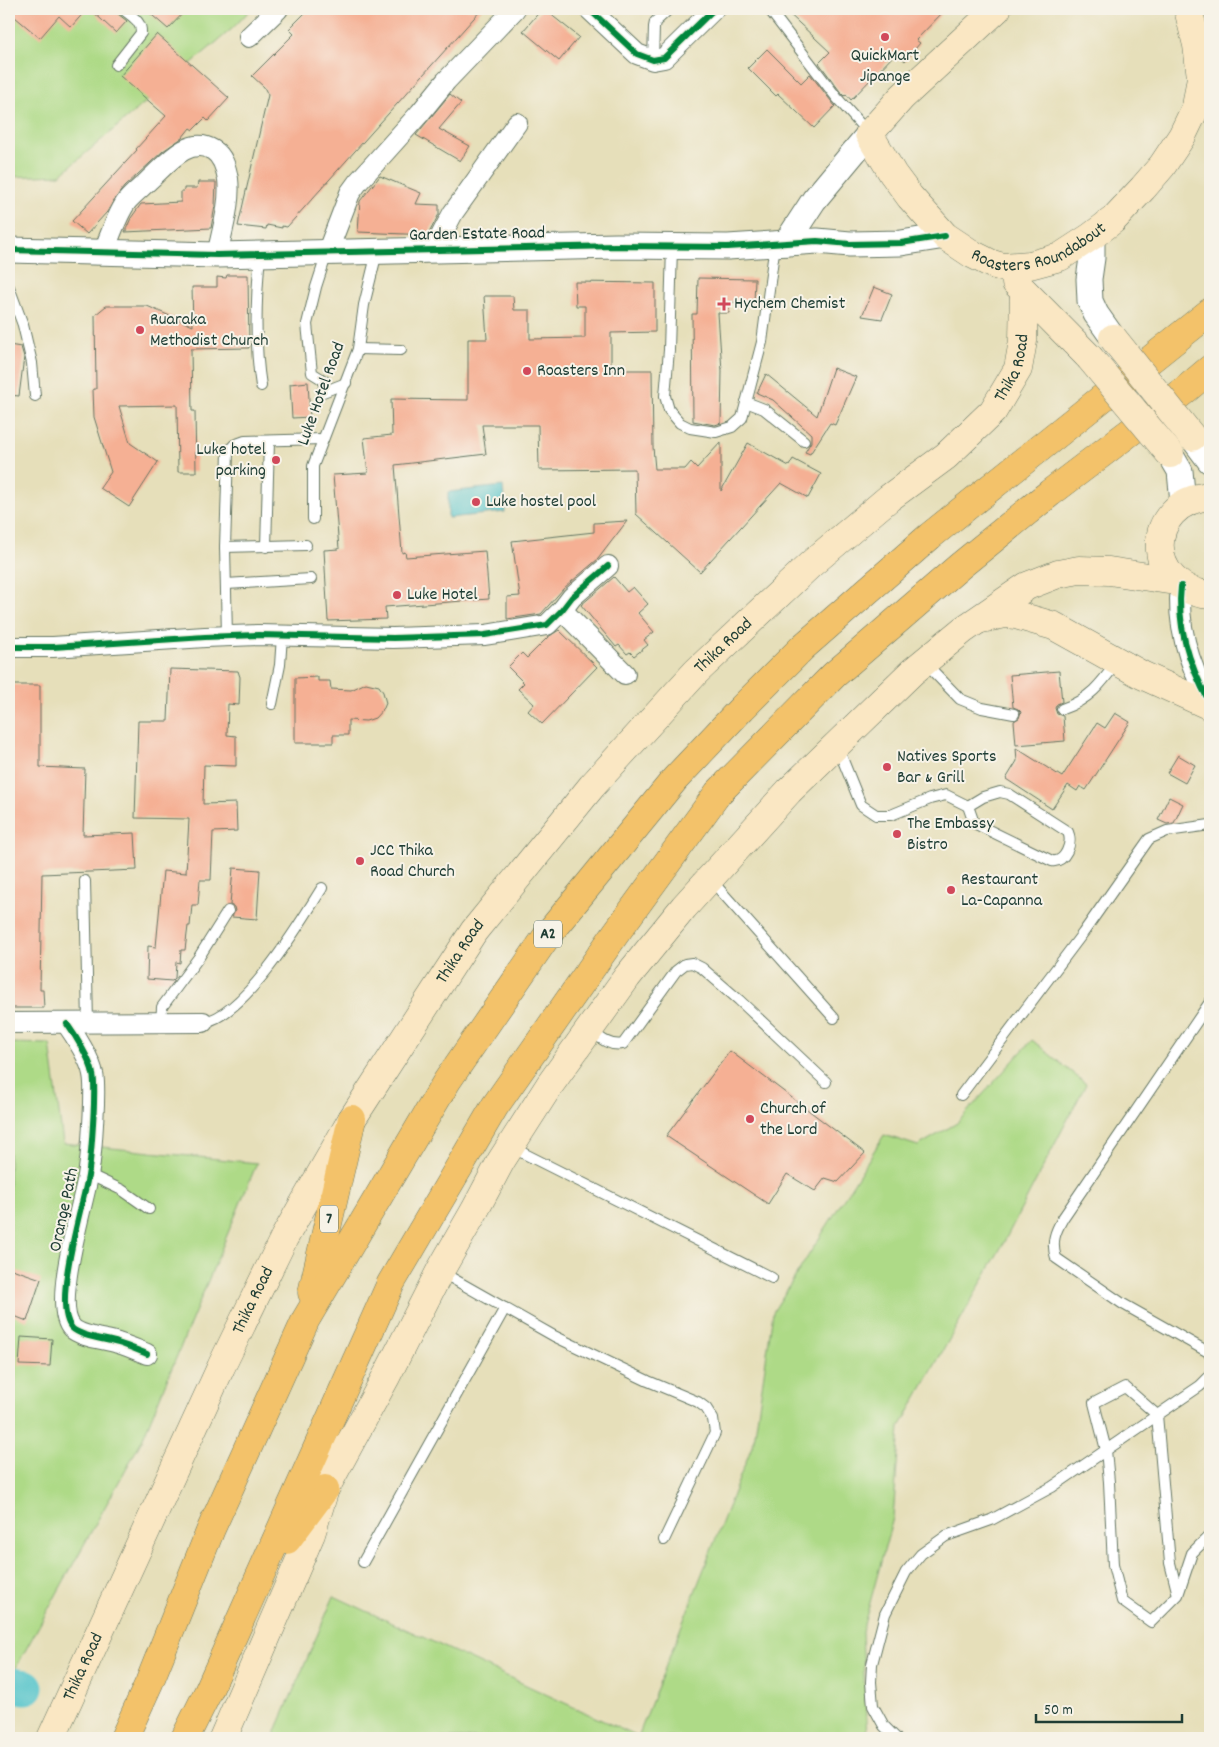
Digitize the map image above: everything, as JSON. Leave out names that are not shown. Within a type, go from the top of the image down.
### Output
[{"type":"highway","name":"A2","points":[[124,1738],[150,1683],[211,1529],[306,1319],[373,1203],[458,1065],[549,933],[676,778],[803,647],[872,586],[1006,475],[1210,312]]},
{"type":"highway","points":[[186,1738],[390,1283],[495,1106],[616,933],[718,793],[834,675],[960,566],[1050,493],[1210,369]]},
{"type":"highway","name":"7","points":[[306,1319],[352,1119]]},
{"type":"highway","points":[[257,1580],[325,1489]]},
{"type":"main road","points":[[869,134],[902,96],[997,9]]},
{"type":"main road","name":"Roasters Roundabout","points":[[869,134],[901,186],[945,236],[972,254],[992,264],[1002,266],[1030,265],[1060,257],[1113,220],[1162,166],[1182,136],[1196,107],[1201,77],[1197,45],[1188,9]]},
{"type":"main road","points":[[1002,266],[1024,292],[1089,357],[1170,454]]},
{"type":"main road","name":"Thika Road","points":[[51,1738],[221,1367],[284,1238],[352,1119],[474,931],[592,786],[696,672],[812,564],[889,498],[946,456],[993,411],[1018,369],[1023,341],[1024,292]]},
{"type":"main road","points":[[1113,338],[1192,436]]},
{"type":"main road","points":[[1178,584],[1166,571],[1160,546],[1161,534],[1173,511],[1197,497],[1210,496]]},
{"type":"main road","points":[[223,1738],[312,1534],[325,1489],[387,1375],[440,1271],[510,1146],[549,1086],[627,977],[684,907],[789,791],[912,672],[976,620],[1027,586],[1069,571],[1099,570],[1178,584],[1195,593],[1210,595]]},
{"type":"main road","points":[[976,620],[1005,614],[1039,620],[1054,626],[1160,684],[1210,704]]},
{"type":"street","points":[[249,37],[278,9]]},
{"type":"street","points":[[327,253],[350,194],[358,182],[446,81],[515,9]]},
{"type":"street","points":[[589,9],[637,54],[653,60],[664,58],[714,9]]},
{"type":"street","points":[[433,251],[453,213],[517,123]]},
{"type":"street","points":[[780,244],[869,134]]},
{"type":"street","points":[[103,253],[126,202],[138,189],[161,167],[184,150],[193,146],[205,146],[217,152],[224,162],[228,180],[227,202],[217,255]]},
{"type":"street","name":"Garden Estate Road","points":[[9,250],[217,255],[617,246],[728,248],[817,241],[850,244],[901,243],[945,236]]},
{"type":"street","points":[[1092,236],[1092,258],[1089,279],[1090,301],[1096,314],[1113,338]]},
{"type":"street","points":[[1192,436],[1210,460]]},
{"type":"street","points":[[1170,454],[1180,472],[1183,504]]},
{"type":"street","points":[[9,647],[54,647],[226,636],[393,638],[484,635],[547,625],[562,610],[572,596],[608,566]]},
{"type":"street","points":[[1178,584],[1181,625],[1190,662],[1210,704]]},
{"type":"street","points":[[562,610],[625,674]]},
{"type":"street","points":[[9,1023],[204,1022]]},
{"type":"street","name":"Orange Path","points":[[68,1024],[94,1075],[93,1130],[88,1174],[68,1268],[65,1300],[68,1319],[71,1327],[78,1333],[117,1342],[146,1354]]},
{"type":"lane","points":[[116,65],[141,33],[137,21],[123,9]]},
{"type":"lane","points":[[653,60],[655,22],[669,9]]},
{"type":"lane","points":[[771,9],[772,14],[837,98],[869,134]]},
{"type":"lane","points":[[672,248],[669,350],[665,396],[669,410],[680,423],[690,428],[716,432],[732,428],[742,418],[762,342],[780,244]]},
{"type":"lane","name":"Luke Hotel Road","points":[[313,519],[313,466],[358,349],[364,305],[378,252]]},
{"type":"lane","points":[[327,253],[307,324],[312,373],[326,381],[323,392],[346,383]]},
{"type":"lane","points":[[260,254],[256,297],[256,345],[261,386]]},
{"type":"lane","points":[[9,287],[23,325],[32,363],[35,396]]},
{"type":"lane","points":[[358,349],[401,350]]},
{"type":"lane","points":[[746,402],[764,409],[804,441]]},
{"type":"lane","points":[[226,636],[225,547],[228,452],[238,443],[323,439]]},
{"type":"lane","points":[[266,547],[269,441]]},
{"type":"lane","points":[[225,547],[306,546]]},
{"type":"lane","points":[[226,584],[312,579]]},
{"type":"lane","points":[[272,704],[280,665],[282,636]]},
{"type":"lane","points":[[1062,709],[1083,700],[1096,690],[1118,661]]},
{"type":"lane","points":[[924,662],[960,699],[982,708],[1014,714]]},
{"type":"lane","points":[[836,745],[861,805],[876,815],[891,815],[930,799],[946,795],[968,806],[974,823],[1052,861],[1057,862],[1061,860],[1069,847],[1071,840],[1068,832],[1009,794],[1000,792],[992,794],[968,806]]},
{"type":"lane","points":[[962,1095],[1083,933],[1148,839],[1167,831],[1210,825]]},
{"type":"lane","points":[[710,879],[834,1018]]},
{"type":"lane","points":[[85,881],[88,1024]]},
{"type":"lane","points":[[204,1022],[213,1020],[230,1009],[257,984],[322,888]]},
{"type":"lane","points":[[161,1022],[162,1007],[199,957],[228,911]]},
{"type":"lane","points":[[589,1029],[609,1044],[624,1044],[676,970],[685,964],[692,963],[702,968],[739,1000],[826,1082]]},
{"type":"lane","points":[[1210,1002],[1063,1218],[1053,1240],[1056,1258],[1124,1304],[1210,1353]]},
{"type":"lane","points":[[510,1146],[772,1278]]},
{"type":"lane","points":[[88,1174],[122,1190],[150,1209]]},
{"type":"lane","points":[[440,1271],[554,1336],[648,1381],[698,1402],[710,1414],[713,1418],[714,1433],[664,1540]]},
{"type":"lane","points":[[363,1562],[505,1308]]},
{"type":"lane","points":[[896,1738],[884,1726],[873,1706],[872,1664],[885,1614],[906,1572],[921,1554],[946,1536],[991,1520],[1052,1487],[1200,1386],[1210,1376]]},
{"type":"lane","points":[[1178,1595],[1170,1563],[1157,1415],[1125,1387],[1094,1403],[1106,1450],[1110,1482],[1113,1565],[1122,1601],[1151,1622],[1178,1595],[1192,1553],[1210,1535]]},
{"type":"green space","points":[[9,9],[251,9],[233,28],[60,175],[9,177]]},
{"type":"green space","points":[[1032,1040],[1086,1084],[1003,1244],[900,1427],[893,1518],[862,1632],[867,1738],[273,1738],[334,1596],[638,1737],[754,1441],[773,1312],[884,1135],[918,1146],[957,1123]]},
{"type":"green space","points":[[9,1043],[50,1044],[63,1143],[257,1163],[142,1440],[9,1680]]},
{"type":"water","name":"Luke hostel pool","points":[[503,486],[505,512],[448,518],[448,492]]},
{"type":"building","points":[[9,9],[87,9],[71,27],[59,16],[40,38],[9,12]]},
{"type":"building","points":[[90,9],[116,9],[118,14],[127,21],[116,33]]},
{"type":"building","points":[[145,9],[187,9],[168,29]]},
{"type":"building","points":[[309,9],[482,9],[287,227],[267,225],[266,229],[238,226],[268,95],[264,87],[252,76],[294,34],[289,29]]},
{"type":"building","points":[[542,9],[579,37],[559,61],[523,31]]},
{"type":"building","points":[[784,9],[946,9],[916,40],[920,43],[905,61],[896,53],[851,100],[846,94],[844,96],[842,94],[819,63],[830,52]]},
{"type":"building","points":[[157,34],[229,98],[208,121],[205,118],[193,130],[190,128],[182,138],[163,151],[124,187],[107,212],[87,234],[72,221],[166,116],[120,76]]},
{"type":"building","points":[[767,49],[801,83],[810,74],[835,106],[814,128],[778,94],[776,96],[748,68]]},
{"type":"building","points":[[450,94],[461,103],[439,129],[470,146],[460,161],[416,135]]},
{"type":"building","points":[[380,176],[421,193],[416,204],[439,205],[439,214],[428,235],[358,232],[360,201]]},
{"type":"building","points":[[198,182],[216,182],[215,206],[211,228],[125,232],[131,218],[141,204],[181,202],[181,191],[184,191],[184,188],[197,188]]},
{"type":"building","points":[[227,275],[248,275],[249,348],[191,349],[192,411],[195,411],[196,472],[178,472],[177,405],[119,406],[130,443],[158,462],[129,507],[100,488],[111,472],[94,417],[93,389],[96,389],[95,315],[106,306],[147,306],[193,326],[192,287],[217,287],[217,277],[226,278]]},
{"type":"building","points":[[698,278],[755,279],[754,303],[730,302],[729,313],[718,313],[722,371],[721,423],[715,425],[693,421],[692,314],[697,314]]},
{"type":"building","points":[[575,282],[655,283],[655,332],[611,333],[611,370],[652,370],[655,469],[685,469],[691,462],[697,468],[721,442],[721,491],[748,443],[789,466],[793,459],[821,474],[808,498],[781,483],[700,572],[636,514],[635,469],[539,470],[538,425],[482,425],[486,454],[395,465],[402,553],[405,552],[406,557],[485,551],[489,599],[385,607],[386,619],[328,621],[324,550],[339,549],[333,475],[368,473],[364,438],[392,435],[391,399],[468,400],[468,339],[487,339],[484,296],[513,296],[514,310],[530,310],[530,339],[585,338],[585,306],[576,306]]},
{"type":"building","points":[[874,287],[892,294],[882,319],[862,316]]},
{"type":"building","points":[[9,345],[21,347],[24,357],[19,396],[9,395]]},
{"type":"building","points":[[833,368],[856,377],[835,425],[830,423],[810,454],[805,452],[811,442],[811,434],[773,400],[757,393],[766,374],[817,416]]},
{"type":"building","points":[[308,382],[310,417],[292,418],[290,384]]},
{"type":"building","points":[[627,521],[598,559],[564,588],[541,614],[507,619],[507,597],[520,596],[512,541],[594,532],[594,523]]},
{"type":"building","points":[[614,577],[627,592],[633,587],[648,604],[638,613],[654,632],[644,640],[648,645],[634,656],[630,652],[627,654],[619,645],[616,647],[581,605]]},
{"type":"building","points":[[559,630],[597,667],[542,724],[528,711],[534,704],[518,689],[524,683],[508,667],[522,653],[527,658],[548,637]]},
{"type":"building","points":[[170,669],[238,671],[240,677],[239,705],[228,704],[227,735],[236,736],[236,766],[204,765],[203,804],[236,803],[237,831],[213,832],[211,880],[200,880],[198,905],[192,905],[185,950],[181,950],[180,963],[176,962],[175,978],[172,981],[147,979],[148,946],[156,947],[163,871],[186,873],[189,819],[135,818],[138,721],[168,721]]},
{"type":"building","points":[[1059,671],[1062,702],[1057,704],[1055,708],[1057,714],[1063,716],[1065,741],[1016,745],[1014,721],[1019,718],[1021,712],[1013,707],[1010,675]]},
{"type":"building","points":[[318,677],[318,681],[330,681],[331,689],[351,690],[366,683],[379,686],[386,703],[384,708],[375,718],[366,721],[348,720],[348,735],[333,735],[333,743],[295,743],[295,678]]},
{"type":"building","points":[[9,685],[40,685],[40,767],[85,769],[83,835],[135,833],[137,870],[42,874],[40,990],[43,990],[44,1008],[9,1008]]},
{"type":"building","points":[[1115,713],[1130,722],[1086,790],[1080,786],[1077,791],[1068,785],[1052,809],[1006,779],[1017,761],[1016,748],[1062,777],[1097,723],[1105,728]]},
{"type":"building","points":[[1178,755],[1195,765],[1185,783],[1167,773]]},
{"type":"building","points":[[1169,797],[1183,804],[1174,823],[1167,824],[1158,820]]},
{"type":"building","points":[[233,868],[260,870],[257,919],[232,917],[235,911],[234,907],[230,905]]},
{"type":"building","name":"Church of the Lord","points":[[730,1051],[865,1153],[838,1182],[825,1178],[815,1191],[787,1174],[768,1204],[666,1136]]},
{"type":"building","points":[[9,1268],[41,1279],[27,1321],[9,1314]]},
{"type":"building","points":[[21,1337],[52,1339],[50,1366],[19,1365]]},
{"type":"waterway","points":[[9,1685],[26,1687]]},
{"type":"cycle path","points":[[589,9],[637,54],[653,60],[664,58],[714,9]]},
{"type":"cycle path","points":[[9,250],[217,255],[617,246],[728,247],[817,241],[850,244],[901,243],[945,236]]},
{"type":"cycle path","points":[[9,647],[53,647],[258,635],[393,638],[485,635],[547,625],[572,597],[608,566]]},
{"type":"cycle path","points":[[1181,586],[1181,617],[1186,647],[1196,675],[1210,703]]},
{"type":"cycle path","points":[[67,1024],[89,1062],[93,1074],[94,1089],[93,1131],[88,1176],[70,1255],[65,1299],[66,1316],[72,1328],[81,1334],[118,1343],[147,1354]]},
{"type":"place","name":"QuickMart Jipange","points":[[885,37]]},
{"type":"place","name":"Hychem Chemist","points":[[724,304]]},
{"type":"place","name":"Ruaraka Methodist Church","points":[[140,330]]},
{"type":"place","name":"Roasters Inn","points":[[527,371]]},
{"type":"place","name":"Luke hotel parking","points":[[276,460]]},
{"type":"place","name":"Luke hostel pool","points":[[476,502]]},
{"type":"place","name":"Luke Hotel","points":[[397,595]]},
{"type":"place","name":"Natives Sports Bar & Grill","points":[[887,767]]},
{"type":"place","name":"The Embassy Bistro","points":[[897,834]]},
{"type":"place","name":"JCC Thika Road Church","points":[[360,861]]},
{"type":"place","name":"Restaurant La-Capanna","points":[[951,890]]},
{"type":"place","name":"Church of the Lord","points":[[750,1119]]}]
